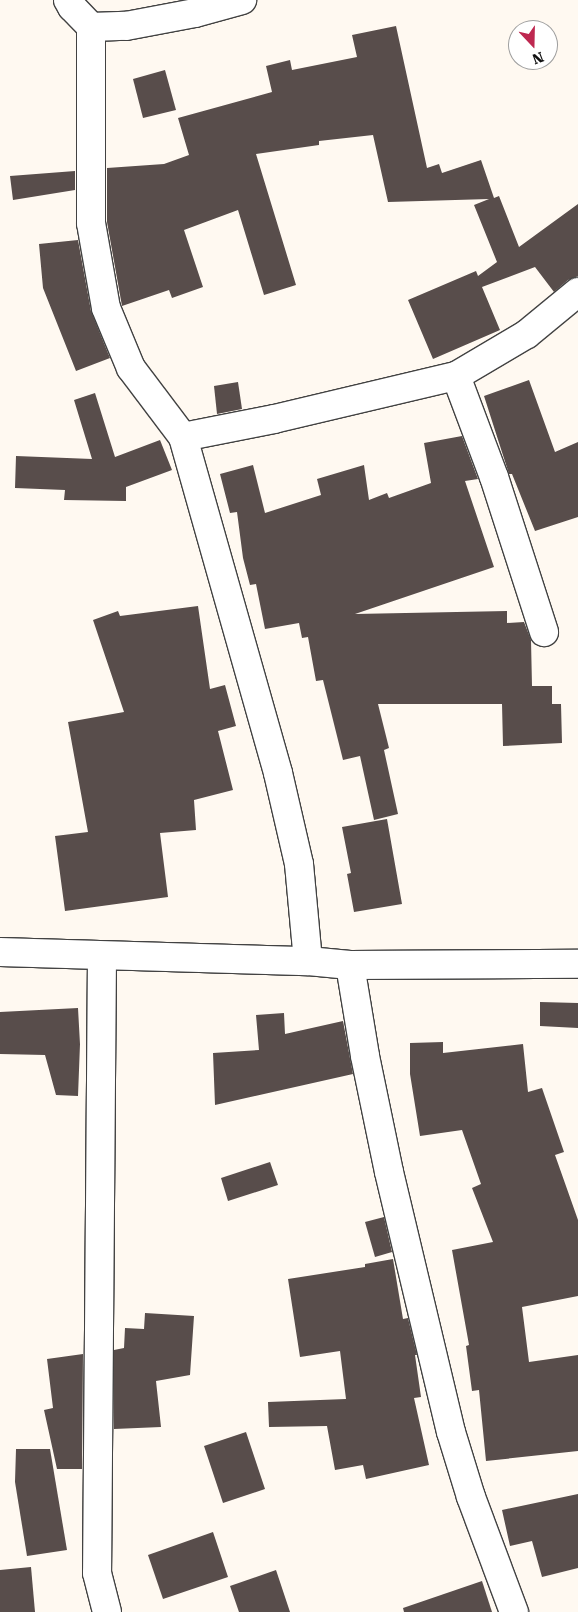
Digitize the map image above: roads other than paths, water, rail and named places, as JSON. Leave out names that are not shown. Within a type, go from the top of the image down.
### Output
[{"type":"street","points":[[68,0],[91,27],[91,223],[106,308],[131,368],[183,437],[278,773],[299,864],[308,961]]},
{"type":"street","points":[[91,27],[126,26],[194,14],[242,0]]},
{"type":"street","points":[[183,437],[274,419],[456,376],[527,334],[578,292]]},
{"type":"street","points":[[456,376],[494,477],[544,632]]},
{"type":"street","points":[[0,952],[308,961],[350,965],[578,964]]},
{"type":"street","points":[[102,956],[97,1573],[107,1612]]},
{"type":"street","points":[[350,965],[365,1056],[389,1172],[451,1432],[471,1498],[514,1612]]}]
